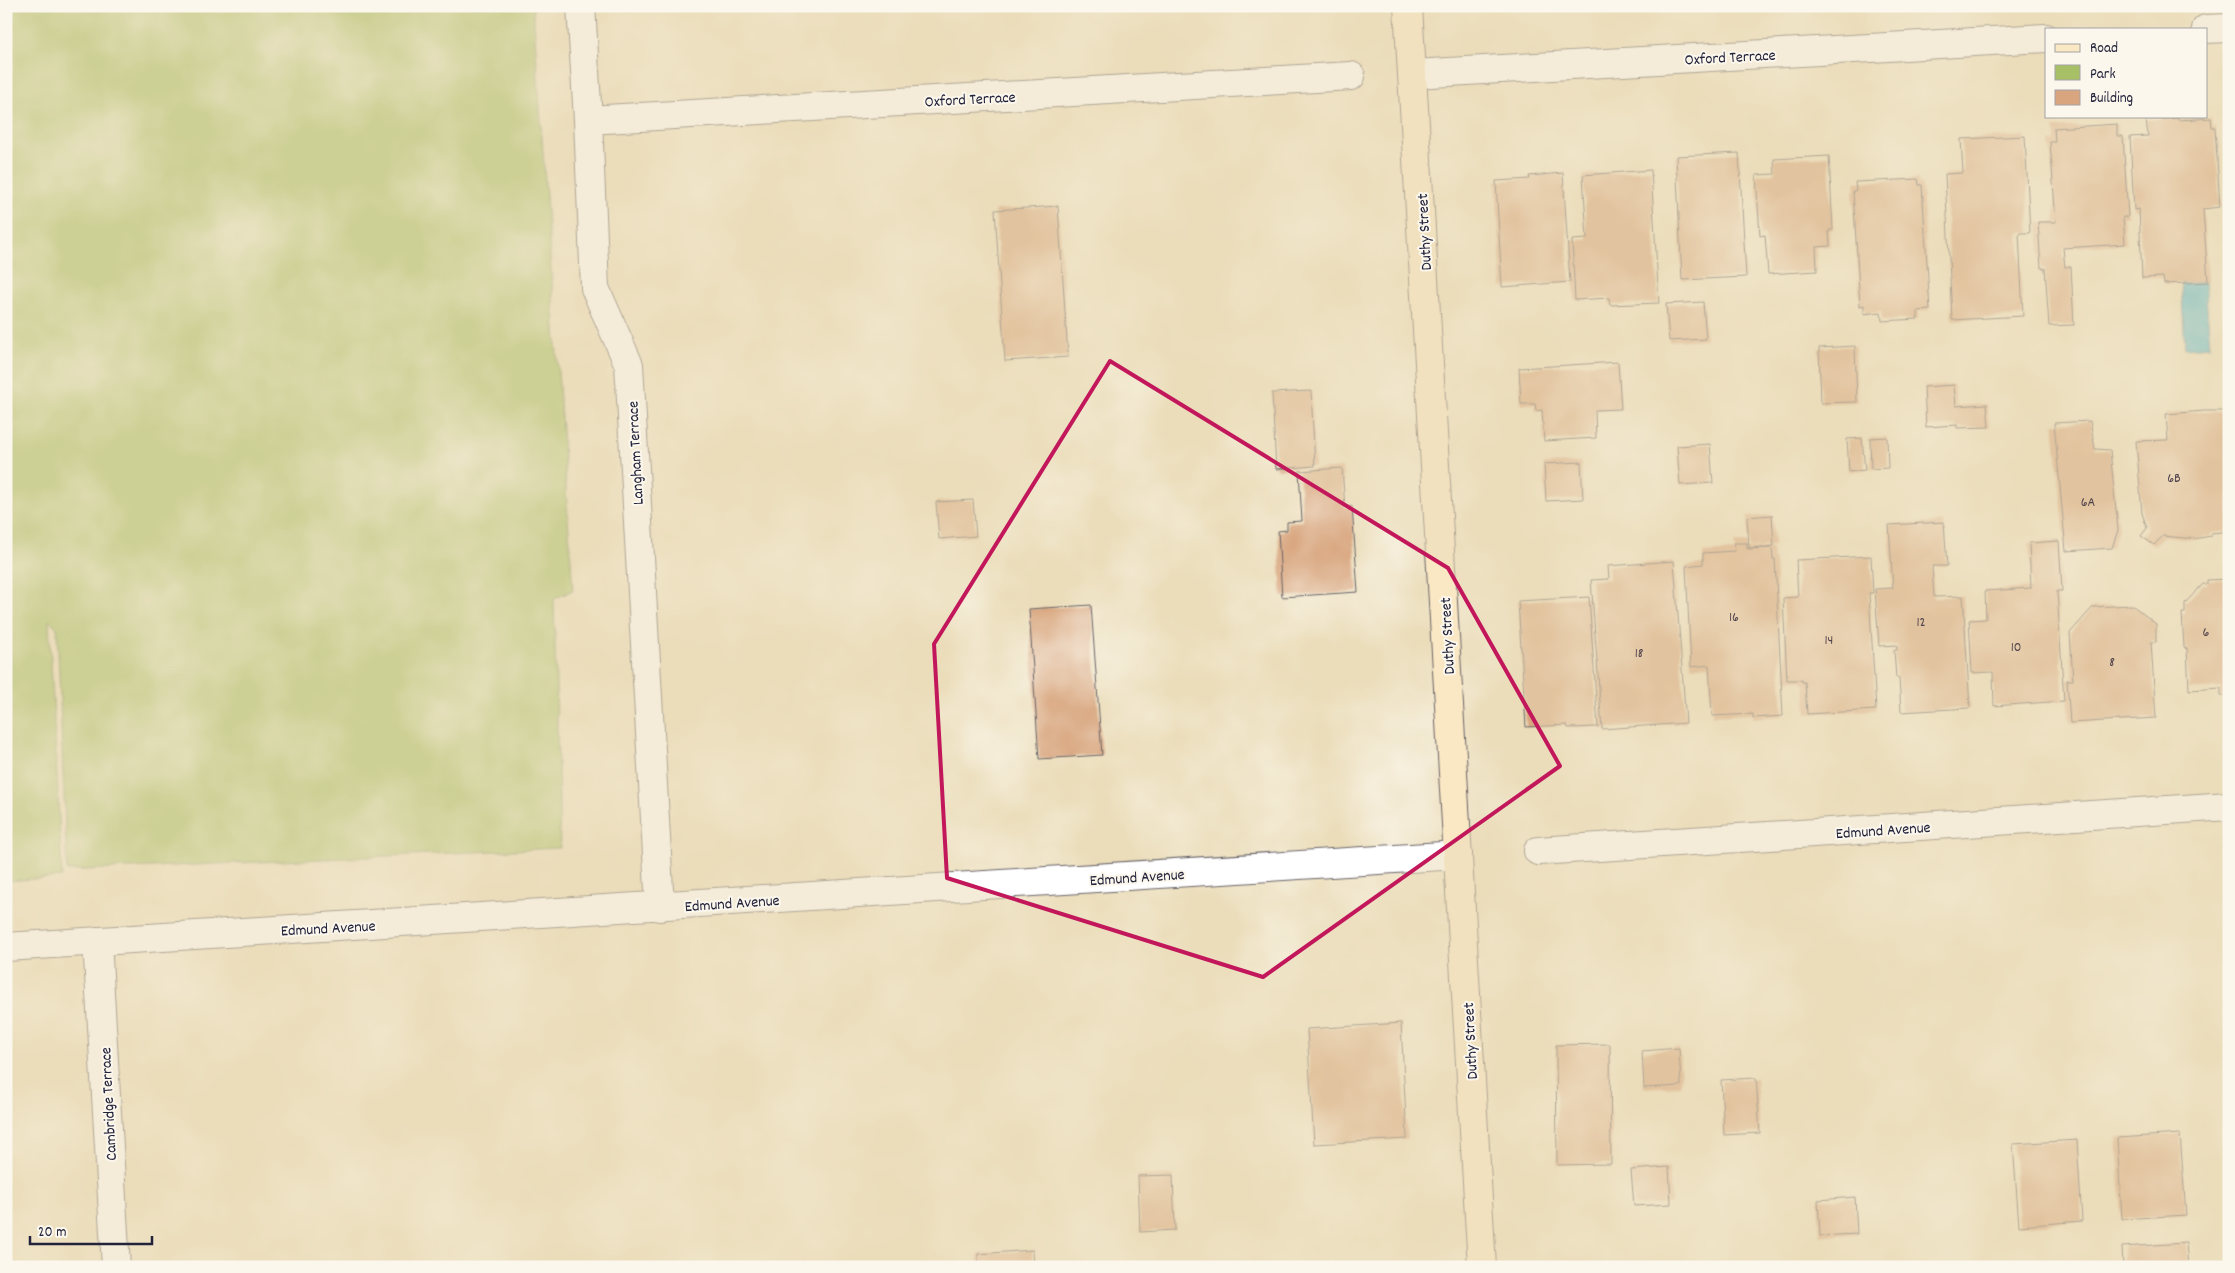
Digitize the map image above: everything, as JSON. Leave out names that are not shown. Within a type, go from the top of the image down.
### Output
[{"type":"street","name":"Langham Terrace","points":[[581,6],[595,288],[628,365],[660,906]]},
{"type":"street","name":"Duthy Street","points":[[1408,6],[1414,74],[1482,1267]]},
{"type":"street","points":[[2208,29],[2229,28]]},
{"type":"street","name":"Oxford Terrace","points":[[1414,74],[2045,38]]},
{"type":"street","name":"Oxford Terrace","points":[[588,120],[1351,76]]},
{"type":"street","name":"Edmund Avenue","points":[[1538,851],[2229,806]]},
{"type":"street","name":"Edmund Avenue","points":[[6,947],[1458,856]]},
{"type":"street","name":"Cambridge Terrace","points":[[96,941],[116,1267]]},
{"type":"highlighted area","points":[[1110,361],[1448,568],[1560,766],[1263,977],[947,878],[934,644]]},
{"type":"green space","points":[[6,6],[533,6],[573,590],[554,599],[560,848],[67,871],[57,628],[49,620],[62,877],[6,881]]},
{"type":"water","points":[[2205,282],[2210,346],[2185,348],[2181,283]]},
{"type":"building","points":[[2178,118],[2178,120],[2211,118],[2212,127],[2215,127],[2220,207],[2203,209],[2208,282],[2164,284],[2163,277],[2142,278],[2139,209],[2134,210],[2130,137],[2148,136],[2146,120]]},
{"type":"building","points":[[2117,124],[2117,136],[2123,136],[2128,217],[2123,217],[2125,244],[2063,248],[2065,267],[2071,267],[2074,325],[2049,326],[2045,268],[2041,268],[2038,222],[2056,222],[2050,142],[2055,142],[2054,128]]},
{"type":"building","points":[[2025,136],[2030,233],[2019,233],[2023,316],[1952,320],[1945,174],[1963,173],[1961,139]]},
{"type":"building","points":[[1739,153],[1746,277],[1682,280],[1676,156]]},
{"type":"building","points":[[1829,156],[1833,230],[1829,230],[1830,246],[1816,247],[1817,271],[1768,274],[1765,235],[1760,236],[1756,175],[1775,174],[1774,159]]},
{"type":"building","points":[[1651,170],[1659,303],[1610,305],[1609,298],[1575,300],[1572,240],[1587,239],[1583,175]]},
{"type":"building","points":[[1563,173],[1570,282],[1502,287],[1496,181],[1530,179],[1529,176]]},
{"type":"building","points":[[1918,179],[1919,185],[1922,185],[1930,310],[1918,311],[1918,319],[1882,321],[1881,312],[1864,314],[1864,305],[1860,306],[1853,191],[1856,190],[1855,182]]},
{"type":"building","points":[[1058,206],[1068,357],[1005,361],[995,210]]},
{"type":"building","points":[[1703,302],[1706,339],[1669,341],[1666,304]]},
{"type":"building","points":[[1855,346],[1857,402],[1821,403],[1819,348]]},
{"type":"building","points":[[1618,362],[1621,409],[1595,410],[1596,438],[1544,441],[1542,410],[1536,411],[1535,404],[1521,404],[1519,368]]},
{"type":"building","points":[[1954,385],[1956,406],[1987,404],[1989,427],[1957,428],[1957,425],[1926,427],[1924,387]]},
{"type":"building","points":[[1311,391],[1315,466],[1276,469],[1272,393]]},
{"type":"building","points":[[2229,411],[2229,539],[2223,532],[2211,533],[2211,536],[2194,539],[2163,536],[2154,545],[2141,536],[2147,528],[2142,513],[2136,441],[2168,440],[2166,414]]},
{"type":"building","points":[[2090,421],[2095,449],[2110,450],[2118,530],[2112,548],[2066,551],[2054,423]]},
{"type":"building","points":[[1887,437],[1888,468],[1871,469],[1870,438]]},
{"type":"building","points":[[1862,438],[1865,470],[1849,472],[1847,439]]},
{"type":"building","points":[[1710,444],[1713,483],[1680,485],[1677,446]]},
{"type":"building","points":[[1581,462],[1583,499],[1546,501],[1544,464]]},
{"type":"building","points":[[1342,468],[1345,507],[1352,506],[1358,592],[1282,597],[1278,531],[1287,530],[1287,522],[1302,521],[1299,471]]},
{"type":"building","points":[[973,500],[976,536],[939,539],[936,502]]},
{"type":"building","points":[[1772,515],[1774,546],[1749,548],[1747,517]]},
{"type":"building","points":[[1944,522],[1947,566],[1932,566],[1934,597],[1963,596],[1970,708],[1901,712],[1899,678],[1896,678],[1894,650],[1897,650],[1897,645],[1879,646],[1875,589],[1893,588],[1889,525]]},
{"type":"building","points":[[2059,541],[2062,591],[2057,591],[2064,701],[1994,706],[1993,672],[1972,673],[1969,620],[1986,619],[1985,591],[2031,588],[2029,543]]},
{"type":"building","points":[[1734,543],[1747,543],[1747,549],[1772,548],[1773,559],[1775,559],[1783,716],[1753,718],[1753,714],[1712,716],[1709,665],[1691,667],[1686,566],[1703,564],[1703,553],[1735,551]]},
{"type":"building","points":[[1871,556],[1873,593],[1869,593],[1876,710],[1807,714],[1805,682],[1802,682],[1802,680],[1787,680],[1783,598],[1798,597],[1796,560]]},
{"type":"building","points":[[1674,561],[1686,723],[1602,729],[1591,580],[1609,579],[1608,566]]},
{"type":"building","points":[[2229,579],[2229,696],[2221,696],[2221,688],[2189,690],[2187,649],[2184,648],[2182,613],[2185,613],[2185,603],[2203,584],[2207,584],[2207,580]]},
{"type":"building","points":[[1589,597],[1598,727],[1568,728],[1567,725],[1526,727],[1518,601]]},
{"type":"building","points":[[1091,605],[1102,755],[1039,759],[1029,609]]},
{"type":"building","points":[[2132,605],[2156,624],[2156,642],[2151,642],[2156,718],[2070,723],[2067,680],[2073,680],[2070,633],[2093,607]]},
{"type":"building","points":[[1401,1023],[1407,1139],[1314,1144],[1307,1029]]},
{"type":"building","points":[[1610,1044],[1611,1164],[1557,1165],[1556,1045]]},
{"type":"building","points":[[1679,1048],[1681,1086],[1644,1088],[1642,1051]]},
{"type":"building","points":[[1756,1078],[1760,1133],[1724,1135],[1721,1080]]},
{"type":"building","points":[[2180,1134],[2186,1215],[2122,1219],[2117,1138]]},
{"type":"building","points":[[2077,1140],[2082,1221],[2019,1226],[2013,1144]]},
{"type":"building","points":[[1669,1167],[1671,1204],[1634,1206],[1631,1170]]},
{"type":"building","points":[[1173,1175],[1175,1230],[1140,1232],[1138,1176]]},
{"type":"building","points":[[1855,1197],[1857,1234],[1820,1236],[1818,1200]]},
{"type":"building","points":[[2186,1243],[2188,1267],[2123,1267],[2122,1247]]},
{"type":"building","points":[[1033,1250],[1034,1267],[978,1267],[978,1254]]}]
